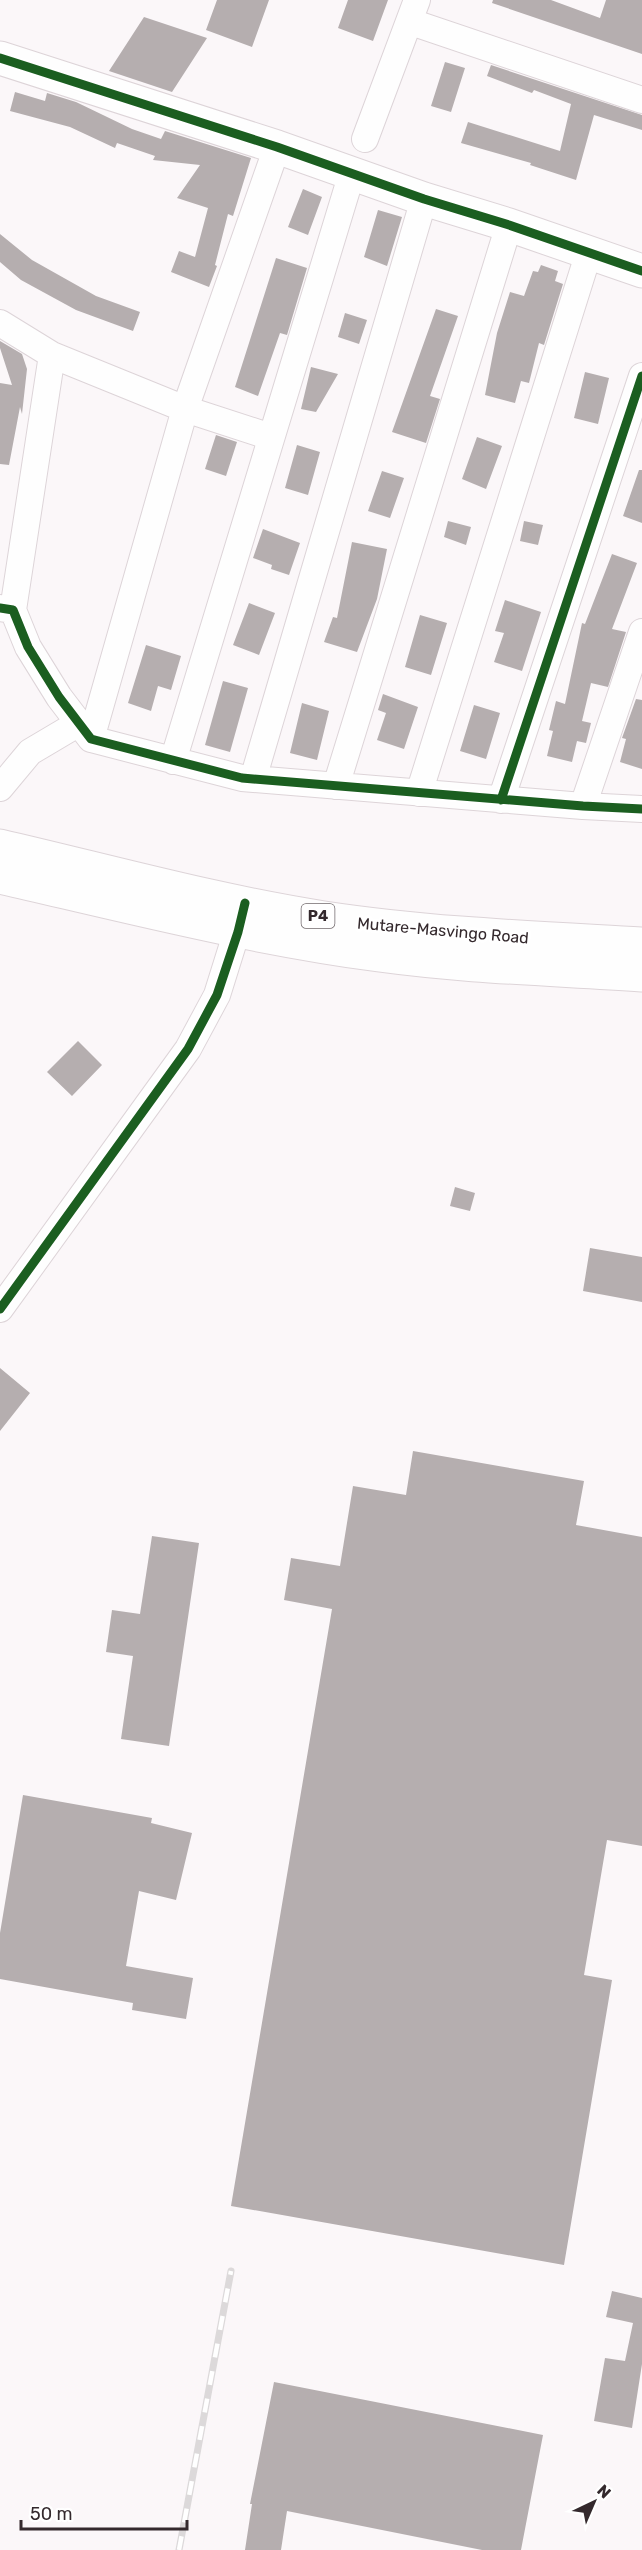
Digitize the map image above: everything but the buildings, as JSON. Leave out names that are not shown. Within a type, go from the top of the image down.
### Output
[{"type":"main road","points":[[0,58],[277,147],[424,199],[509,225],[642,271]]},
{"type":"main road","name":"Mutare-Masvingo Road","points":[[0,846],[242,918],[390,956],[464,964],[642,975]]},
{"type":"main road","name":"Mutare-Masvingo Road","points":[[0,877],[242,918],[392,927],[473,935],[642,944]]},
{"type":"street","points":[[365,139],[414,11],[642,100]]},
{"type":"street","points":[[85,731],[185,409],[277,147]]},
{"type":"street","points":[[173,760],[352,172]]},
{"type":"street","points":[[253,779],[424,199]]},
{"type":"street","points":[[336,786],[509,225]]},
{"type":"street","points":[[419,793],[589,252]]},
{"type":"street","points":[[0,323],[52,355],[185,409],[271,437]]},
{"type":"street","points":[[52,355],[6,609],[59,698],[85,731],[173,760],[253,779],[501,800],[642,809]]},
{"type":"street","points":[[501,800],[642,376]]},
{"type":"street","points":[[583,806],[642,632]]},
{"type":"street","points":[[0,788],[30,752],[85,731]]},
{"type":"street","points":[[0,1309],[188,1049],[217,995],[242,918]]},
{"type":"railway","points":[[179,2550],[231,2271]]},
{"type":"cycle path","points":[[0,58],[277,147],[424,199],[509,225],[642,271]]},
{"type":"cycle path","points":[[501,800],[642,376]]},
{"type":"cycle path","points":[[0,608],[13,610],[28,647],[59,697],[91,739],[242,778],[642,809]]},
{"type":"cycle path","points":[[0,1309],[188,1049],[217,995],[245,903]]}]
